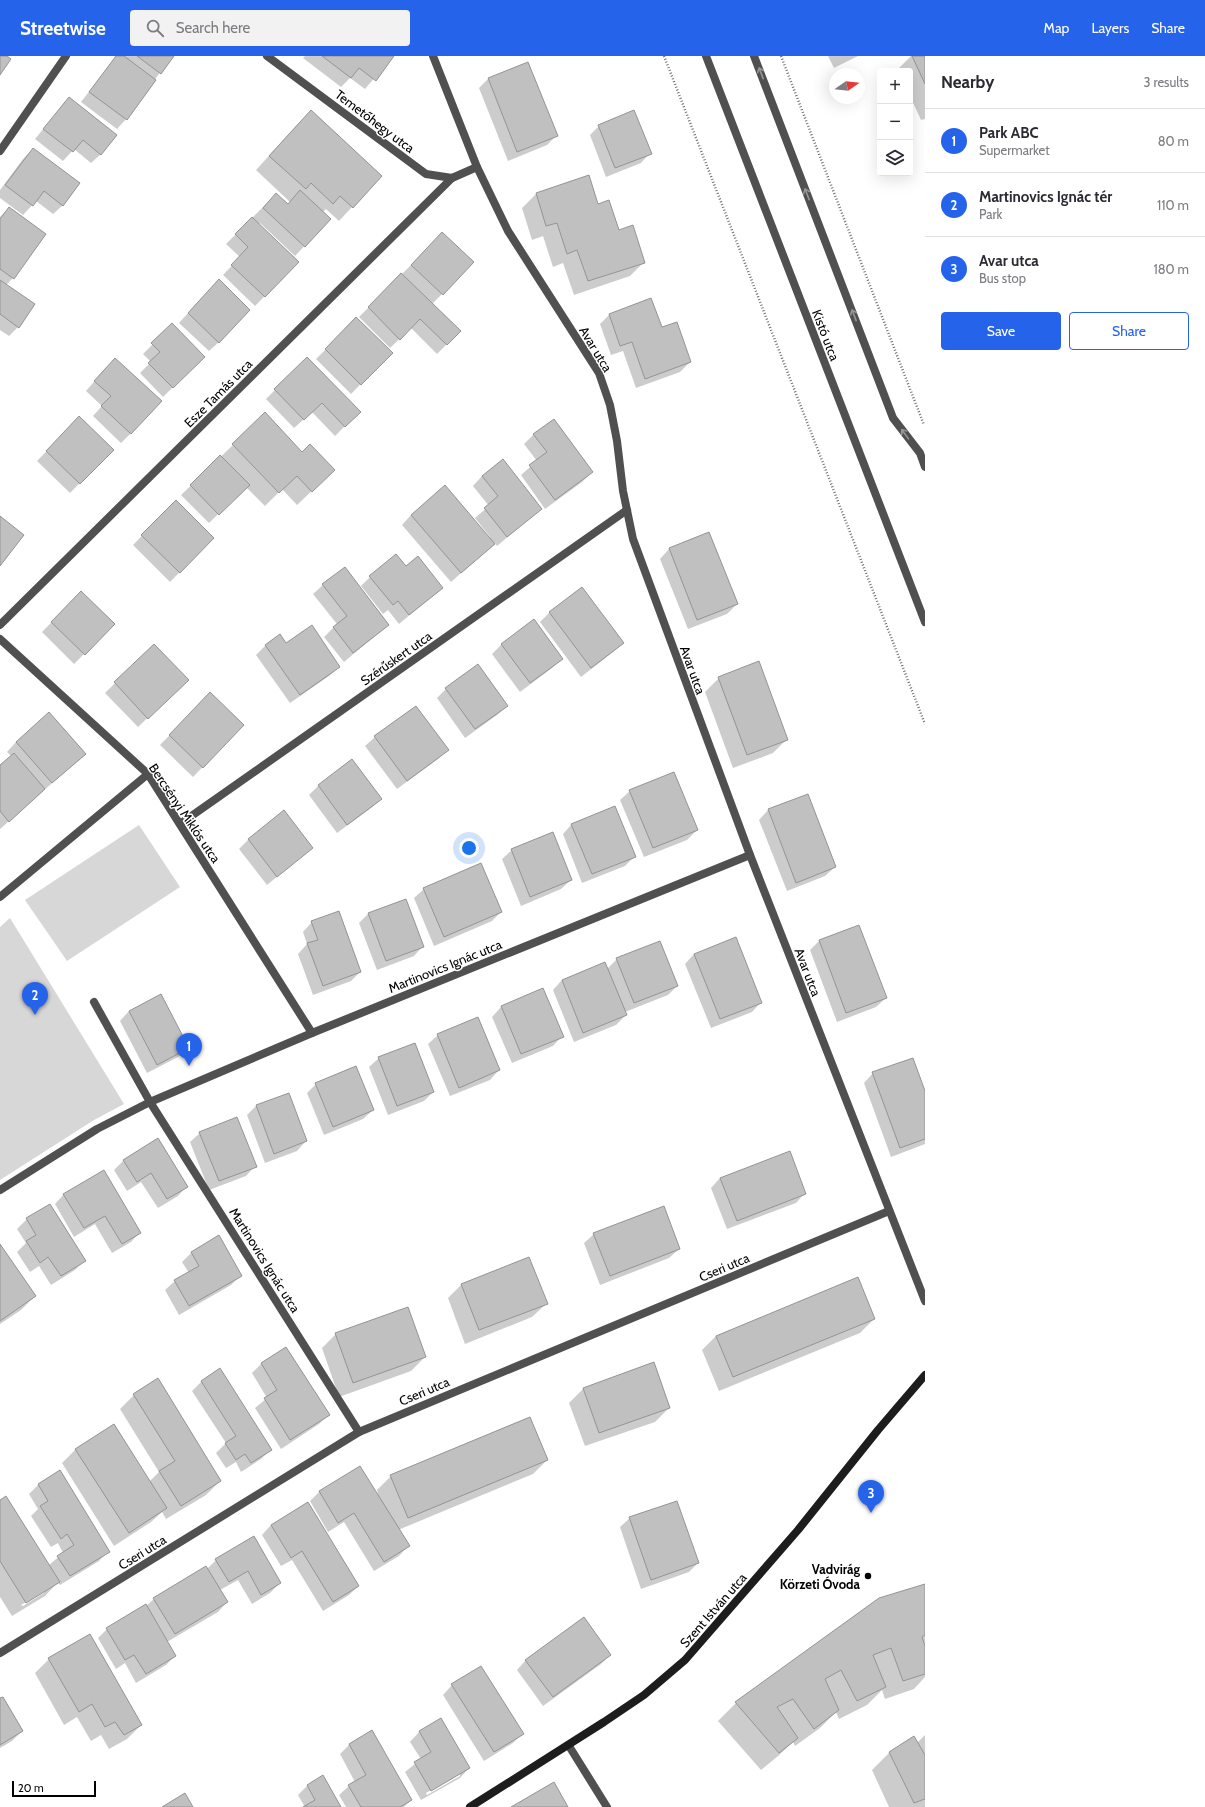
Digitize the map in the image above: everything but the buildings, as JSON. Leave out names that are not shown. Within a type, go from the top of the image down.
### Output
[{"type":"street","points":[[0,151],[66,56]]},
{"type":"street","name":"Temetőhegy utca","points":[[267,56],[426,174],[452,178]]},
{"type":"street","name":"Avar utca","points":[[433,56],[477,167],[508,231],[599,373],[610,405],[617,441],[623,492],[633,539],[646,577],[750,855],[925,1301]]},
{"type":"street","name":"Kistó utca","points":[[706,56],[925,622]]},
{"type":"street","points":[[754,56],[893,418],[920,453],[925,467]]},
{"type":"street","points":[[452,178],[477,167]]},
{"type":"street","name":"Esze Tamás utca","points":[[0,625],[452,178]]},
{"type":"street","name":"Szérűskert utca","points":[[180,824],[627,510]]},
{"type":"street","name":"Bercsényi Miklós utca","points":[[0,639],[148,774],[312,1033]]},
{"type":"street","points":[[0,897],[148,774]]},
{"type":"street","name":"Martinovics Ignác utca","points":[[150,1102],[312,1033],[750,855]]},
{"type":"street","name":"Martinovics Ignác utca","points":[[94,1002],[150,1102],[359,1432]]},
{"type":"street","points":[[0,1190],[97,1129],[150,1102]]},
{"type":"street","name":"Cseri utca","points":[[0,1653],[359,1432],[889,1211]]},
{"type":"street","name":"Szent István utca","points":[[470,1807],[569,1746],[644,1695],[685,1660],[798,1530],[925,1374]]},
{"type":"street","points":[[569,1746],[607,1807]]},
{"type":"path","points":[[664,56],[925,724]]},
{"type":"path","points":[[781,56],[925,427]]},
{"type":"shaded area","points":[[139,825],[180,887],[67,961],[25,900]]},
{"type":"shaded area","points":[[10,918],[124,1104],[94,1120],[0,1180],[0,927]]},
{"type":"place","name":"Martinovics Ignác tér","points":[[35,1015]]},
{"type":"place","name":"Park ABC","points":[[189,1066]]},
{"type":"place","name":"Avar utca","points":[[871,1513]]},
{"type":"place","name":"Vadvirág Körzeti Óvoda","points":[[868,1576]]}]
